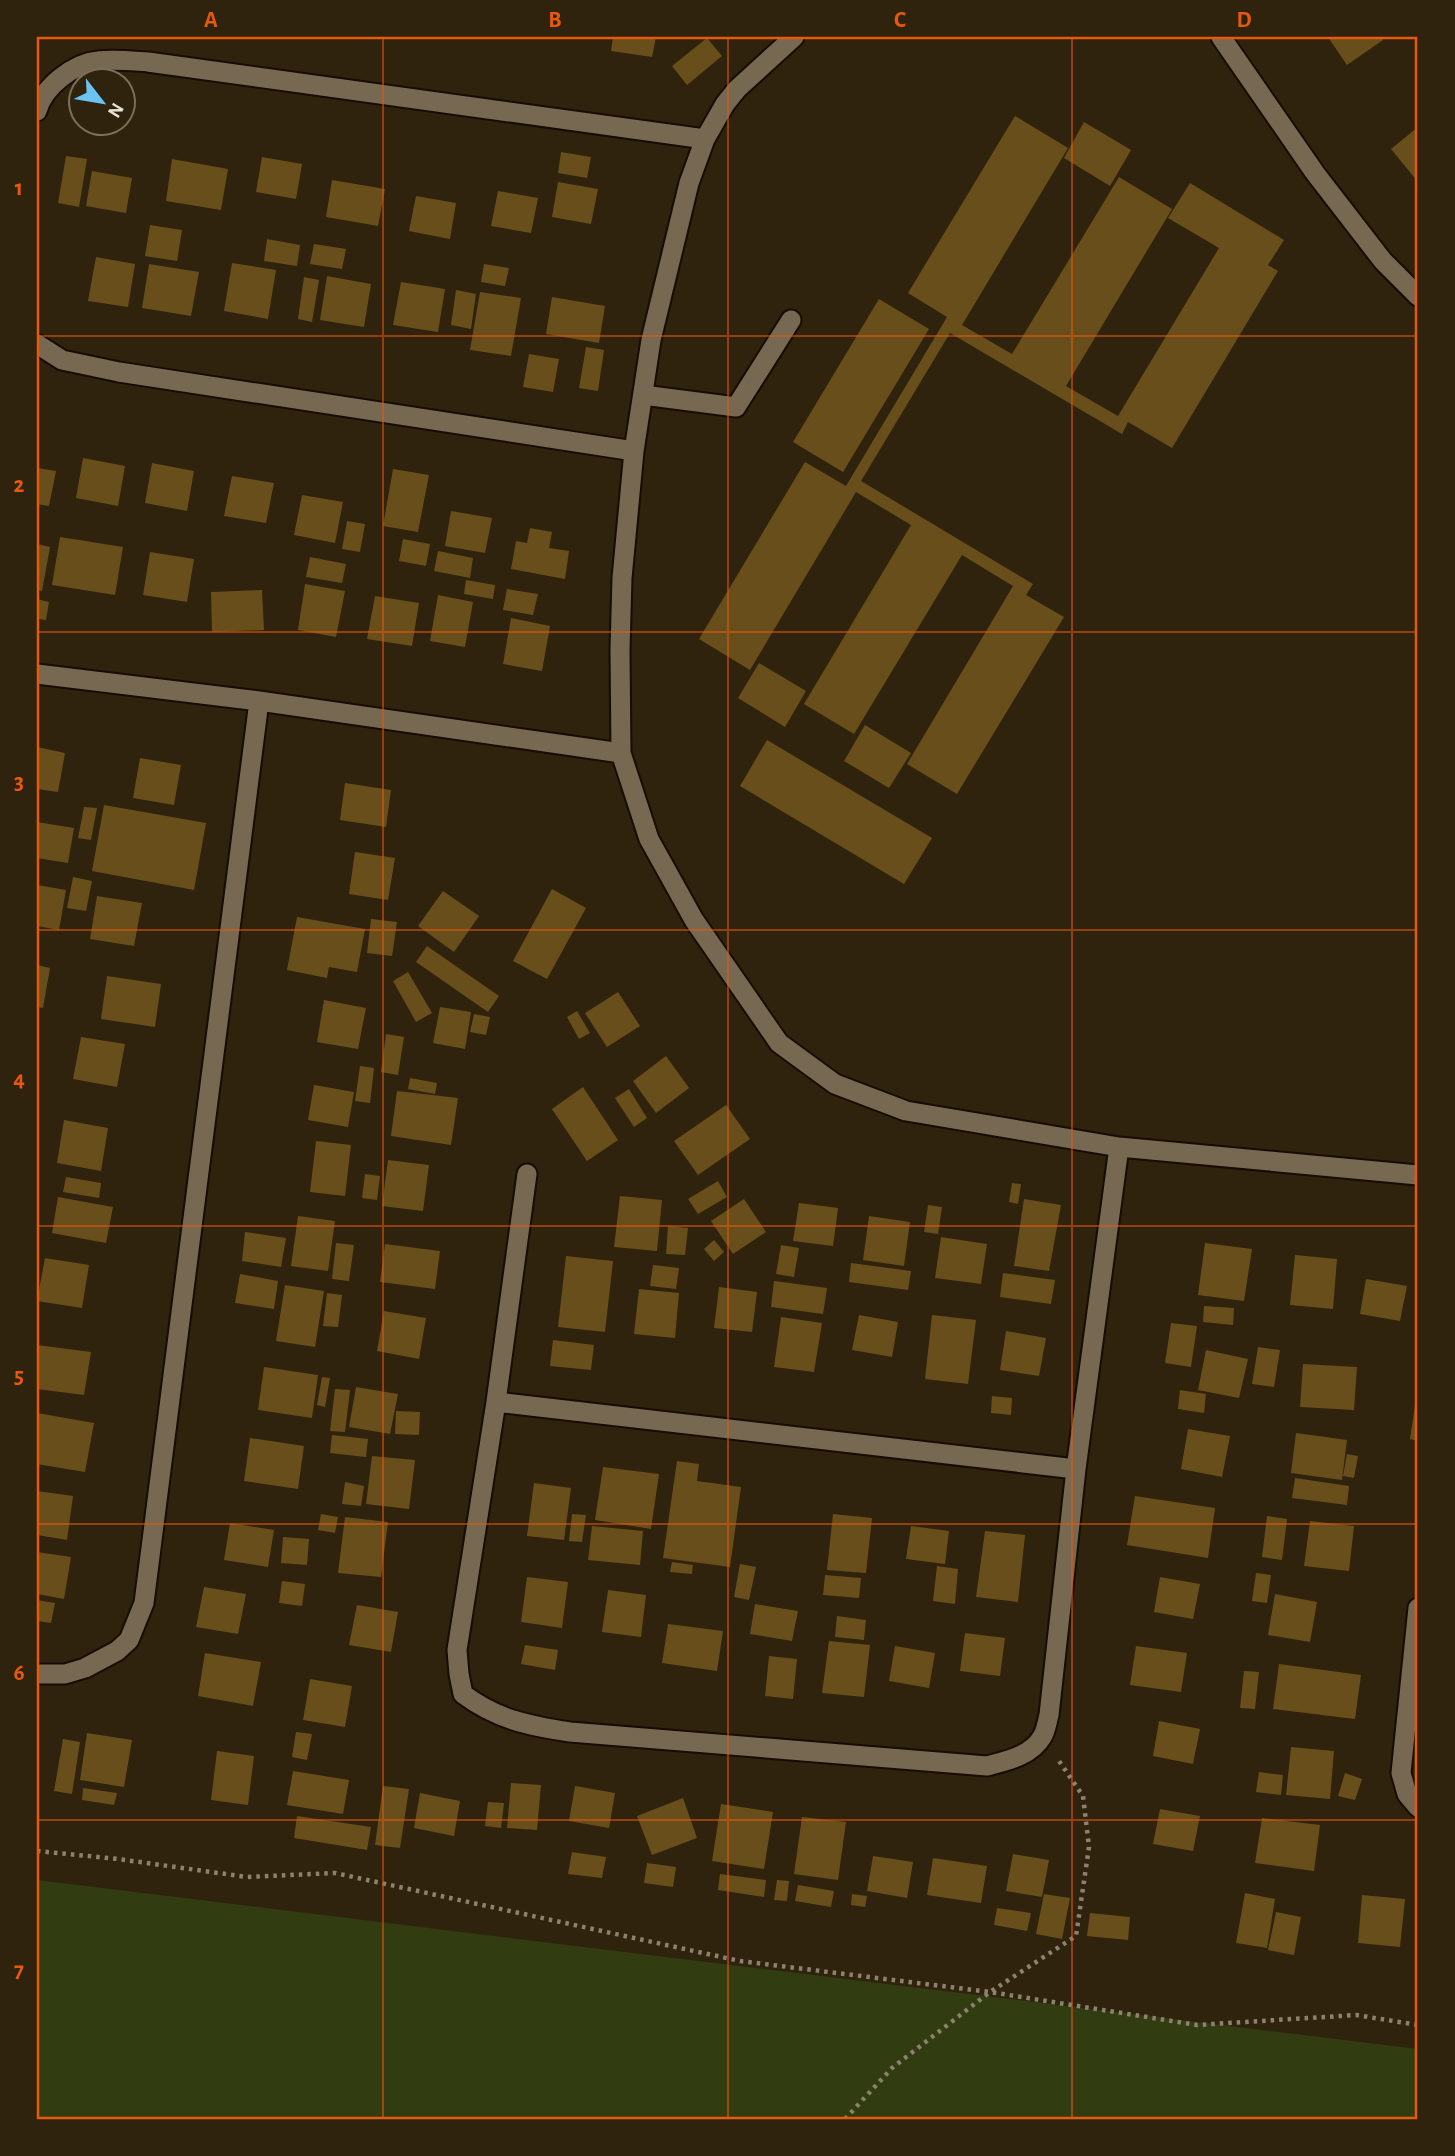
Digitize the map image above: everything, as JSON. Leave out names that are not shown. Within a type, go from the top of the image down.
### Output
[{"type":"street","points":[[794,37],[737,89],[724,104],[705,139],[689,183],[651,340],[634,451],[622,578],[621,754],[649,839],[694,920],[779,1042],[835,1084],[906,1111],[1119,1147],[1418,1175]]},
{"type":"street","points":[[1221,37],[1315,173],[1383,261],[1418,296]]},
{"type":"street","points":[[37,111],[47,90],[74,70],[96,61],[129,61],[705,139]]},
{"type":"street","points":[[643,395],[736,407],[791,320]]},
{"type":"street","points":[[37,344],[62,360],[119,372],[634,451]]},
{"type":"street","points":[[37,674],[259,701],[621,754]]},
{"type":"street","points":[[37,1674],[65,1674],[85,1668],[117,1651],[129,1640],[144,1603],[259,701]]},
{"type":"street","points":[[527,1174],[496,1402],[457,1650],[458,1674],[463,1693],[491,1712],[530,1726],[570,1732],[987,1766],[1023,1754],[1042,1738],[1049,1715],[1076,1469],[1119,1147]]},
{"type":"street","points":[[496,1402],[1076,1469]]},
{"type":"street","points":[[1418,1608],[1401,1773],[1407,1794],[1418,1807]]},
{"type":"path","points":[[845,2119],[892,2068],[989,1992],[1076,1936],[1089,1847],[1083,1796],[1042,1738]]},
{"type":"path","points":[[37,1851],[118,1858],[247,1877],[335,1873],[740,1961],[989,1992],[1197,2025],[1356,2015],[1418,2025]]},
{"type":"green space","points":[[37,1880],[1418,2049],[1418,2119],[37,2119]]},
{"type":"building","points":[[613,37],[656,37],[652,57],[611,51]]},
{"type":"building","points":[[1328,37],[1380,37],[1383,40],[1347,65]]},
{"type":"building","points":[[707,38],[722,56],[687,85],[672,66]]},
{"type":"building","points":[[1015,116],[1068,148],[962,325],[1012,354],[1119,177],[1172,209],[1066,386],[1118,416],[1219,248],[1168,218],[1190,183],[1284,240],[1268,265],[1278,271],[1172,448],[1128,422],[1122,434],[950,333],[861,481],[1033,584],[1026,595],[1064,617],[957,794],[907,764],[1013,586],[962,555],[854,734],[804,704],[911,525],[856,492],[750,670],[699,639],[805,462],[846,486],[947,317],[908,293]]},
{"type":"building","points":[[1084,122],[1131,150],[1110,186],[1064,158]]},
{"type":"building","points":[[1418,127],[1418,182],[1391,149]]},
{"type":"building","points":[[561,152],[591,157],[587,178],[558,173]]},
{"type":"building","points":[[66,156],[87,159],[79,207],[58,203]]},
{"type":"building","points":[[262,157],[302,164],[296,199],[256,192]]},
{"type":"building","points":[[172,159],[228,169],[221,210],[166,201]]},
{"type":"building","points":[[92,171],[132,178],[126,213],[86,206]]},
{"type":"building","points":[[332,180],[385,189],[378,226],[326,217]]},
{"type":"building","points":[[558,182],[598,189],[591,224],[552,217]]},
{"type":"building","points":[[498,191],[538,198],[531,233],[491,226]]},
{"type":"building","points":[[416,196],[456,203],[450,239],[409,231]]},
{"type":"building","points":[[150,225],[182,230],[177,261],[145,256]]},
{"type":"building","points":[[267,239],[300,245],[297,266],[264,261]]},
{"type":"building","points":[[314,244],[346,249],[342,269],[310,264]]},
{"type":"building","points":[[96,257],[135,264],[128,307],[88,301]]},
{"type":"building","points":[[232,263],[276,270],[268,319],[224,311]]},
{"type":"building","points":[[149,264],[199,272],[191,316],[142,308]]},
{"type":"building","points":[[484,264],[509,268],[505,286],[481,282]]},
{"type":"building","points":[[327,276],[371,284],[364,327],[320,320]]},
{"type":"building","points":[[304,277],[319,280],[312,322],[298,319]]},
{"type":"building","points":[[401,282],[445,289],[438,332],[393,325]]},
{"type":"building","points":[[456,290],[476,294],[471,329],[451,325]]},
{"type":"building","points":[[480,292],[521,298],[511,356],[470,350]]},
{"type":"building","points":[[552,297],[605,306],[599,343],[546,334]]},
{"type":"building","points":[[879,299],[929,329],[843,472],[793,442]]},
{"type":"building","points":[[586,347],[604,350],[598,391],[579,388]]},
{"type":"building","points":[[529,354],[559,359],[553,392],[523,387]]},
{"type":"building","points":[[83,458],[125,466],[118,506],[76,498]]},
{"type":"building","points":[[152,463],[194,471],[187,511],[145,503]]},
{"type":"building","points":[[37,468],[56,471],[49,506],[37,504]]},
{"type":"building","points":[[393,469],[429,475],[418,532],[383,526]]},
{"type":"building","points":[[232,476],[274,483],[266,523],[224,516]]},
{"type":"building","points":[[302,495],[343,502],[335,543],[294,535]]},
{"type":"building","points":[[451,511],[492,518],[485,553],[445,546]]},
{"type":"building","points":[[347,521],[365,524],[360,552],[342,549]]},
{"type":"building","points":[[530,528],[552,532],[549,548],[569,551],[565,579],[511,569],[516,541],[527,543]]},
{"type":"building","points":[[60,537],[123,547],[115,595],[52,585]]},
{"type":"building","points":[[403,539],[430,544],[426,566],[399,561]]},
{"type":"building","points":[[37,544],[50,547],[42,591],[37,590]]},
{"type":"building","points":[[438,551],[473,558],[470,578],[434,571]]},
{"type":"building","points":[[150,552],[194,559],[187,602],[143,595]]},
{"type":"building","points":[[310,557],[346,564],[342,583],[306,577]]},
{"type":"building","points":[[466,580],[495,585],[493,599],[464,594]]},
{"type":"building","points":[[305,584],[345,591],[336,637],[298,630]]},
{"type":"building","points":[[507,589],[538,594],[533,615],[503,610]]},
{"type":"building","points":[[262,590],[264,630],[212,632],[211,592]]},
{"type":"building","points":[[438,595],[473,602],[465,647],[430,641]]},
{"type":"building","points":[[375,596],[419,603],[412,646],[367,639]]},
{"type":"building","points":[[37,599],[49,602],[46,620],[37,619]]},
{"type":"building","points":[[511,618],[550,626],[542,671],[503,664]]},
{"type":"building","points":[[759,663],[806,691],[785,727],[738,698]]},
{"type":"building","points":[[865,725],[911,753],[889,788],[844,761]]},
{"type":"building","points":[[767,740],[932,838],[904,884],[740,786]]},
{"type":"building","points":[[37,747],[65,753],[58,792],[37,789]]},
{"type":"building","points":[[140,758],[181,765],[174,805],[133,798]]},
{"type":"building","points":[[345,783],[391,790],[386,827],[340,820]]},
{"type":"building","points":[[104,805],[206,823],[194,890],[92,871]]},
{"type":"building","points":[[84,807],[97,808],[91,840],[78,838]]},
{"type":"building","points":[[37,822],[74,828],[68,863],[37,858]]},
{"type":"building","points":[[355,852],[395,858],[388,900],[349,894]]},
{"type":"building","points":[[73,877],[92,881],[86,911],[67,908]]},
{"type":"building","points":[[37,885],[66,890],[59,930],[37,926]]},
{"type":"building","points":[[552,889],[586,908],[547,979],[513,961]]},
{"type":"building","points":[[443,891],[479,916],[454,952],[418,926]]},
{"type":"building","points":[[97,896],[142,903],[134,946],[90,939]]},
{"type":"building","points":[[297,917],[365,929],[357,972],[329,967],[327,978],[287,970]]},
{"type":"building","points":[[371,919],[397,922],[392,956],[367,953]]},
{"type":"building","points":[[427,946],[499,996],[488,1012],[416,962]]},
{"type":"building","points":[[37,965],[50,968],[43,1008],[37,1007]]},
{"type":"building","points":[[408,972],[432,1013],[416,1022],[393,981]]},
{"type":"building","points":[[107,976],[161,984],[155,1027],[101,1019]]},
{"type":"building","points":[[618,992],[640,1026],[607,1047],[585,1013]]},
{"type":"building","points":[[324,1000],[366,1008],[358,1049],[317,1042]]},
{"type":"building","points":[[440,1007],[471,1012],[465,1049],[433,1043]]},
{"type":"building","points":[[577,1011],[590,1033],[579,1039],[567,1017]]},
{"type":"building","points":[[474,1014],[490,1017],[486,1035],[470,1032]]},
{"type":"building","points":[[386,1034],[404,1037],[398,1075],[381,1072]]},
{"type":"building","points":[[81,1037],[125,1044],[117,1087],[73,1079]]},
{"type":"building","points":[[666,1056],[689,1088],[656,1113],[633,1081]]},
{"type":"building","points":[[360,1066],[374,1068],[370,1103],[355,1101]]},
{"type":"building","points":[[410,1078],[437,1083],[435,1094],[408,1089]]},
{"type":"building","points":[[314,1085],[354,1092],[348,1127],[308,1120]]},
{"type":"building","points":[[583,1087],[618,1140],[587,1161],[552,1109]]},
{"type":"building","points":[[629,1089],[647,1118],[634,1127],[615,1098]]},
{"type":"building","points":[[397,1091],[458,1098],[451,1145],[391,1136]]},
{"type":"building","points":[[726,1105],[750,1139],[698,1175],[674,1141]]},
{"type":"building","points":[[64,1120],[108,1128],[101,1171],[57,1163]]},
{"type":"building","points":[[316,1141],[351,1145],[345,1196],[310,1192]]},
{"type":"building","points":[[388,1160],[429,1165],[423,1211],[382,1206]]},
{"type":"building","points":[[365,1174],[380,1176],[377,1200],[362,1198]]},
{"type":"building","points":[[66,1177],[101,1183],[99,1198],[63,1192]]},
{"type":"building","points":[[718,1181],[727,1197],[698,1214],[688,1199]]},
{"type":"building","points":[[1012,1183],[1021,1184],[1018,1204],[1009,1202]]},
{"type":"building","points":[[620,1196],[662,1200],[657,1251],[614,1247]]},
{"type":"building","points":[[58,1197],[113,1207],[106,1243],[52,1233]]},
{"type":"building","points":[[744,1199],[766,1232],[733,1254],[711,1221]]},
{"type":"building","points":[[1024,1199],[1061,1205],[1049,1271],[1014,1266]]},
{"type":"building","points":[[799,1203],[838,1208],[833,1246],[793,1241]]},
{"type":"building","points":[[928,1205],[942,1207],[938,1234],[924,1232]]},
{"type":"building","points":[[298,1216],[335,1221],[328,1271],[291,1266]]},
{"type":"building","points":[[869,1216],[910,1222],[904,1266],[863,1260]]},
{"type":"building","points":[[668,1226],[688,1228],[685,1255],[666,1254]]},
{"type":"building","points":[[245,1232],[286,1238],[281,1267],[242,1261]]},
{"type":"building","points":[[941,1237],[987,1244],[981,1284],[935,1278]]},
{"type":"building","points":[[714,1240],[724,1252],[714,1261],[704,1249]]},
{"type":"building","points":[[336,1243],[354,1245],[349,1281],[332,1279]]},
{"type":"building","points":[[1205,1243],[1252,1249],[1244,1301],[1198,1295]]},
{"type":"building","points":[[385,1244],[440,1251],[435,1289],[380,1282]]},
{"type":"building","points":[[781,1245],[799,1248],[794,1277],[776,1274]]},
{"type":"building","points":[[1295,1255],[1337,1259],[1333,1309],[1290,1305]]},
{"type":"building","points":[[566,1256],[613,1261],[605,1332],[558,1327]]},
{"type":"building","points":[[45,1258],[89,1265],[82,1308],[37,1301]]},
{"type":"building","points":[[851,1263],[911,1271],[908,1290],[849,1282]]},
{"type":"building","points":[[653,1265],[679,1268],[676,1289],[650,1286]]},
{"type":"building","points":[[1003,1273],[1055,1280],[1051,1304],[1000,1297]]},
{"type":"building","points":[[240,1274],[278,1281],[274,1309],[235,1303]]},
{"type":"building","points":[[1366,1279],[1407,1286],[1400,1321],[1360,1314]]},
{"type":"building","points":[[774,1281],[827,1288],[823,1314],[771,1307]]},
{"type":"building","points":[[285,1285],[324,1291],[315,1347],[276,1341]]},
{"type":"building","points":[[719,1287],[757,1292],[752,1332],[714,1328]]},
{"type":"building","points":[[639,1289],[679,1293],[675,1338],[634,1334]]},
{"type":"building","points":[[327,1293],[342,1295],[338,1327],[323,1326]]},
{"type":"building","points":[[1204,1306],[1234,1308],[1233,1325],[1203,1322]]},
{"type":"building","points":[[384,1311],[426,1318],[419,1359],[377,1351]]},
{"type":"building","points":[[859,1315],[898,1322],[892,1357],[852,1350]]},
{"type":"building","points":[[932,1315],[976,1320],[968,1384],[925,1379]]},
{"type":"building","points":[[781,1317],[822,1323],[814,1372],[774,1367]]},
{"type":"building","points":[[1171,1323],[1197,1326],[1191,1367],[1165,1363]]},
{"type":"building","points":[[1006,1331],[1046,1338],[1039,1376],[1000,1370]]},
{"type":"building","points":[[553,1340],[594,1345],[591,1370],[550,1366]]},
{"type":"building","points":[[37,1345],[91,1352],[84,1395],[37,1389]]},
{"type":"building","points":[[1258,1347],[1280,1350],[1274,1387],[1252,1384]]},
{"type":"building","points":[[1206,1350],[1248,1359],[1239,1398],[1198,1390]]},
{"type":"building","points":[[1303,1364],[1357,1367],[1354,1410],[1300,1407]]},
{"type":"building","points":[[264,1367],[318,1375],[312,1418],[258,1410]]},
{"type":"building","points":[[322,1377],[330,1378],[325,1407],[317,1405]]},
{"type":"building","points":[[356,1387],[398,1394],[390,1434],[349,1427]]},
{"type":"building","points":[[335,1389],[350,1390],[345,1432],[330,1431]]},
{"type":"building","points":[[1180,1390],[1206,1394],[1204,1413],[1178,1409]]},
{"type":"building","points":[[1418,1392],[1418,1441],[1410,1439]]},
{"type":"building","points":[[992,1396],[1012,1398],[1011,1415],[991,1413]]},
{"type":"building","points":[[396,1411],[420,1412],[419,1435],[395,1434]]},
{"type":"building","points":[[37,1413],[94,1423],[85,1472],[37,1464]]},
{"type":"building","points":[[1188,1429],[1230,1436],[1222,1477],[1181,1469]]},
{"type":"building","points":[[1296,1433],[1347,1440],[1342,1480],[1291,1473]]},
{"type":"building","points":[[332,1435],[368,1439],[366,1457],[330,1453]]},
{"type":"building","points":[[250,1438],[304,1446],[298,1489],[244,1481]]},
{"type":"building","points":[[1347,1454],[1358,1456],[1354,1478],[1343,1476]]},
{"type":"building","points":[[372,1456],[415,1460],[409,1509],[366,1504]]},
{"type":"building","points":[[677,1461],[699,1464],[697,1481],[741,1487],[730,1567],[663,1558]]},
{"type":"building","points":[[603,1467],[659,1474],[651,1529],[595,1520]]},
{"type":"building","points":[[1295,1478],[1349,1486],[1347,1505],[1292,1498]]},
{"type":"building","points":[[345,1482],[364,1486],[361,1506],[342,1504]]},
{"type":"building","points":[[534,1483],[571,1488],[564,1540],[527,1536]]},
{"type":"building","points":[[37,1491],[73,1496],[67,1540],[37,1535]]},
{"type":"building","points":[[1135,1496],[1215,1508],[1208,1558],[1127,1545]]},
{"type":"building","points":[[321,1514],[338,1517],[335,1533],[318,1530]]},
{"type":"building","points":[[572,1514],[586,1515],[582,1542],[569,1541]]},
{"type":"building","points":[[833,1514],[872,1518],[866,1573],[827,1570]]},
{"type":"building","points":[[1267,1516],[1287,1519],[1282,1560],[1262,1557]]},
{"type":"building","points":[[345,1517],[388,1522],[381,1577],[338,1573]]},
{"type":"building","points":[[1310,1521],[1354,1526],[1349,1571],[1304,1566]]},
{"type":"building","points":[[230,1523],[274,1530],[268,1567],[224,1560]]},
{"type":"building","points":[[592,1526],[643,1531],[640,1565],[588,1560]]},
{"type":"building","points":[[911,1526],[949,1531],[945,1564],[906,1559]]},
{"type":"building","points":[[985,1531],[1025,1535],[1018,1602],[976,1597]]},
{"type":"building","points":[[283,1537],[309,1539],[307,1565],[281,1563]]},
{"type":"building","points":[[37,1552],[71,1557],[64,1599],[37,1594]]},
{"type":"building","points":[[672,1562],[693,1565],[692,1574],[670,1572]]},
{"type":"building","points":[[740,1564],[756,1567],[749,1600],[734,1597]]},
{"type":"building","points":[[937,1566],[958,1569],[955,1604],[933,1601]]},
{"type":"building","points":[[1256,1573],[1271,1575],[1267,1603],[1252,1601]]},
{"type":"building","points":[[825,1575],[861,1578],[859,1598],[823,1595]]},
{"type":"building","points":[[527,1577],[568,1582],[562,1628],[521,1622]]},
{"type":"building","points":[[1160,1577],[1200,1584],[1193,1619],[1154,1612]]},
{"type":"building","points":[[282,1581],[305,1584],[302,1606],[279,1603]]},
{"type":"building","points":[[204,1587],[246,1594],[238,1634],[196,1627]]},
{"type":"building","points":[[608,1590],[646,1595],[641,1637],[602,1632]]},
{"type":"building","points":[[1275,1594],[1317,1602],[1310,1642],[1268,1635]]},
{"type":"building","points":[[37,1600],[55,1603],[51,1623],[37,1621]]},
{"type":"building","points":[[755,1604],[798,1611],[792,1641],[750,1634]]},
{"type":"building","points":[[357,1605],[398,1612],[391,1652],[349,1645]]},
{"type":"building","points":[[837,1616],[866,1620],[864,1640],[835,1637]]},
{"type":"building","points":[[668,1624],[723,1631],[717,1671],[662,1663]]},
{"type":"building","points":[[965,1633],[1005,1638],[1000,1676],[960,1671]]},
{"type":"building","points":[[829,1641],[870,1645],[864,1697],[822,1693]]},
{"type":"building","points":[[525,1645],[558,1650],[555,1670],[521,1664]]},
{"type":"building","points":[[895,1646],[935,1653],[929,1688],[889,1681]]},
{"type":"building","points":[[1136,1646],[1187,1653],[1181,1692],[1130,1685]]},
{"type":"building","points":[[205,1653],[261,1662],[253,1706],[198,1696]]},
{"type":"building","points":[[769,1656],[797,1659],[793,1699],[765,1696]]},
{"type":"building","points":[[1279,1664],[1361,1675],[1355,1719],[1273,1709]]},
{"type":"building","points":[[1244,1671],[1259,1672],[1255,1709],[1240,1708]]},
{"type":"building","points":[[310,1679],[352,1686],[345,1727],[303,1720]]},
{"type":"building","points":[[1159,1721],[1200,1729],[1193,1764],[1153,1756]]},
{"type":"building","points":[[296,1732],[312,1734],[307,1760],[292,1757]]},
{"type":"building","points":[[87,1733],[132,1740],[124,1787],[80,1780]]},
{"type":"building","points":[[63,1739],[80,1742],[72,1794],[54,1791]]},
{"type":"building","points":[[1291,1747],[1334,1751],[1330,1799],[1286,1795]]},
{"type":"building","points":[[217,1751],[254,1756],[248,1805],[211,1800]]},
{"type":"building","points":[[293,1771],[349,1780],[343,1814],[287,1805]]},
{"type":"building","points":[[1259,1772],[1283,1775],[1281,1795],[1256,1792]]},
{"type":"building","points":[[1345,1773],[1362,1779],[1355,1800],[1338,1796]]},
{"type":"building","points":[[511,1783],[541,1785],[537,1830],[507,1828]]},
{"type":"building","points":[[383,1786],[409,1789],[400,1848],[375,1845]]},
{"type":"building","points":[[575,1786],[615,1793],[609,1828],[569,1821]]},
{"type":"building","points":[[83,1788],[117,1793],[114,1805],[82,1800]]},
{"type":"building","points":[[420,1793],[460,1801],[454,1836],[414,1828]]},
{"type":"building","points":[[683,1798],[697,1838],[652,1855],[637,1816]]},
{"type":"building","points":[[488,1802],[504,1803],[501,1828],[485,1826]]},
{"type":"building","points":[[721,1804],[773,1812],[764,1869],[712,1861]]},
{"type":"building","points":[[1160,1809],[1200,1816],[1193,1851],[1153,1844]]},
{"type":"building","points":[[297,1816],[371,1827],[367,1850],[294,1838]]},
{"type":"building","points":[[802,1817],[846,1822],[838,1880],[794,1874]]},
{"type":"building","points":[[1262,1818],[1320,1825],[1314,1871],[1255,1863]]},
{"type":"building","points":[[572,1852],[606,1857],[602,1878],[568,1874]]},
{"type":"building","points":[[1013,1854],[1049,1860],[1042,1897],[1006,1891]]},
{"type":"building","points":[[873,1856],[913,1862],[907,1898],[867,1891]]},
{"type":"building","points":[[933,1858],[987,1866],[981,1903],[927,1895]]},
{"type":"building","points":[[647,1863],[676,1867],[673,1887],[644,1883]]},
{"type":"building","points":[[720,1874],[766,1880],[764,1897],[718,1890]]},
{"type":"building","points":[[777,1880],[789,1881],[787,1901],[774,1900]]},
{"type":"building","points":[[798,1885],[834,1891],[831,1907],[795,1901]]},
{"type":"building","points":[[1245,1893],[1275,1899],[1267,1948],[1236,1943]]},
{"type":"building","points":[[852,1894],[867,1896],[865,1907],[851,1905]]},
{"type":"building","points":[[1044,1894],[1070,1898],[1062,1939],[1036,1934]]},
{"type":"building","points":[[1362,1895],[1405,1899],[1400,1947],[1358,1943]]},
{"type":"building","points":[[997,1908],[1031,1913],[1027,1931],[994,1925]]},
{"type":"building","points":[[1276,1912],[1301,1917],[1294,1955],[1268,1950]]},
{"type":"building","points":[[1090,1913],[1130,1917],[1128,1940],[1087,1936]]}]
